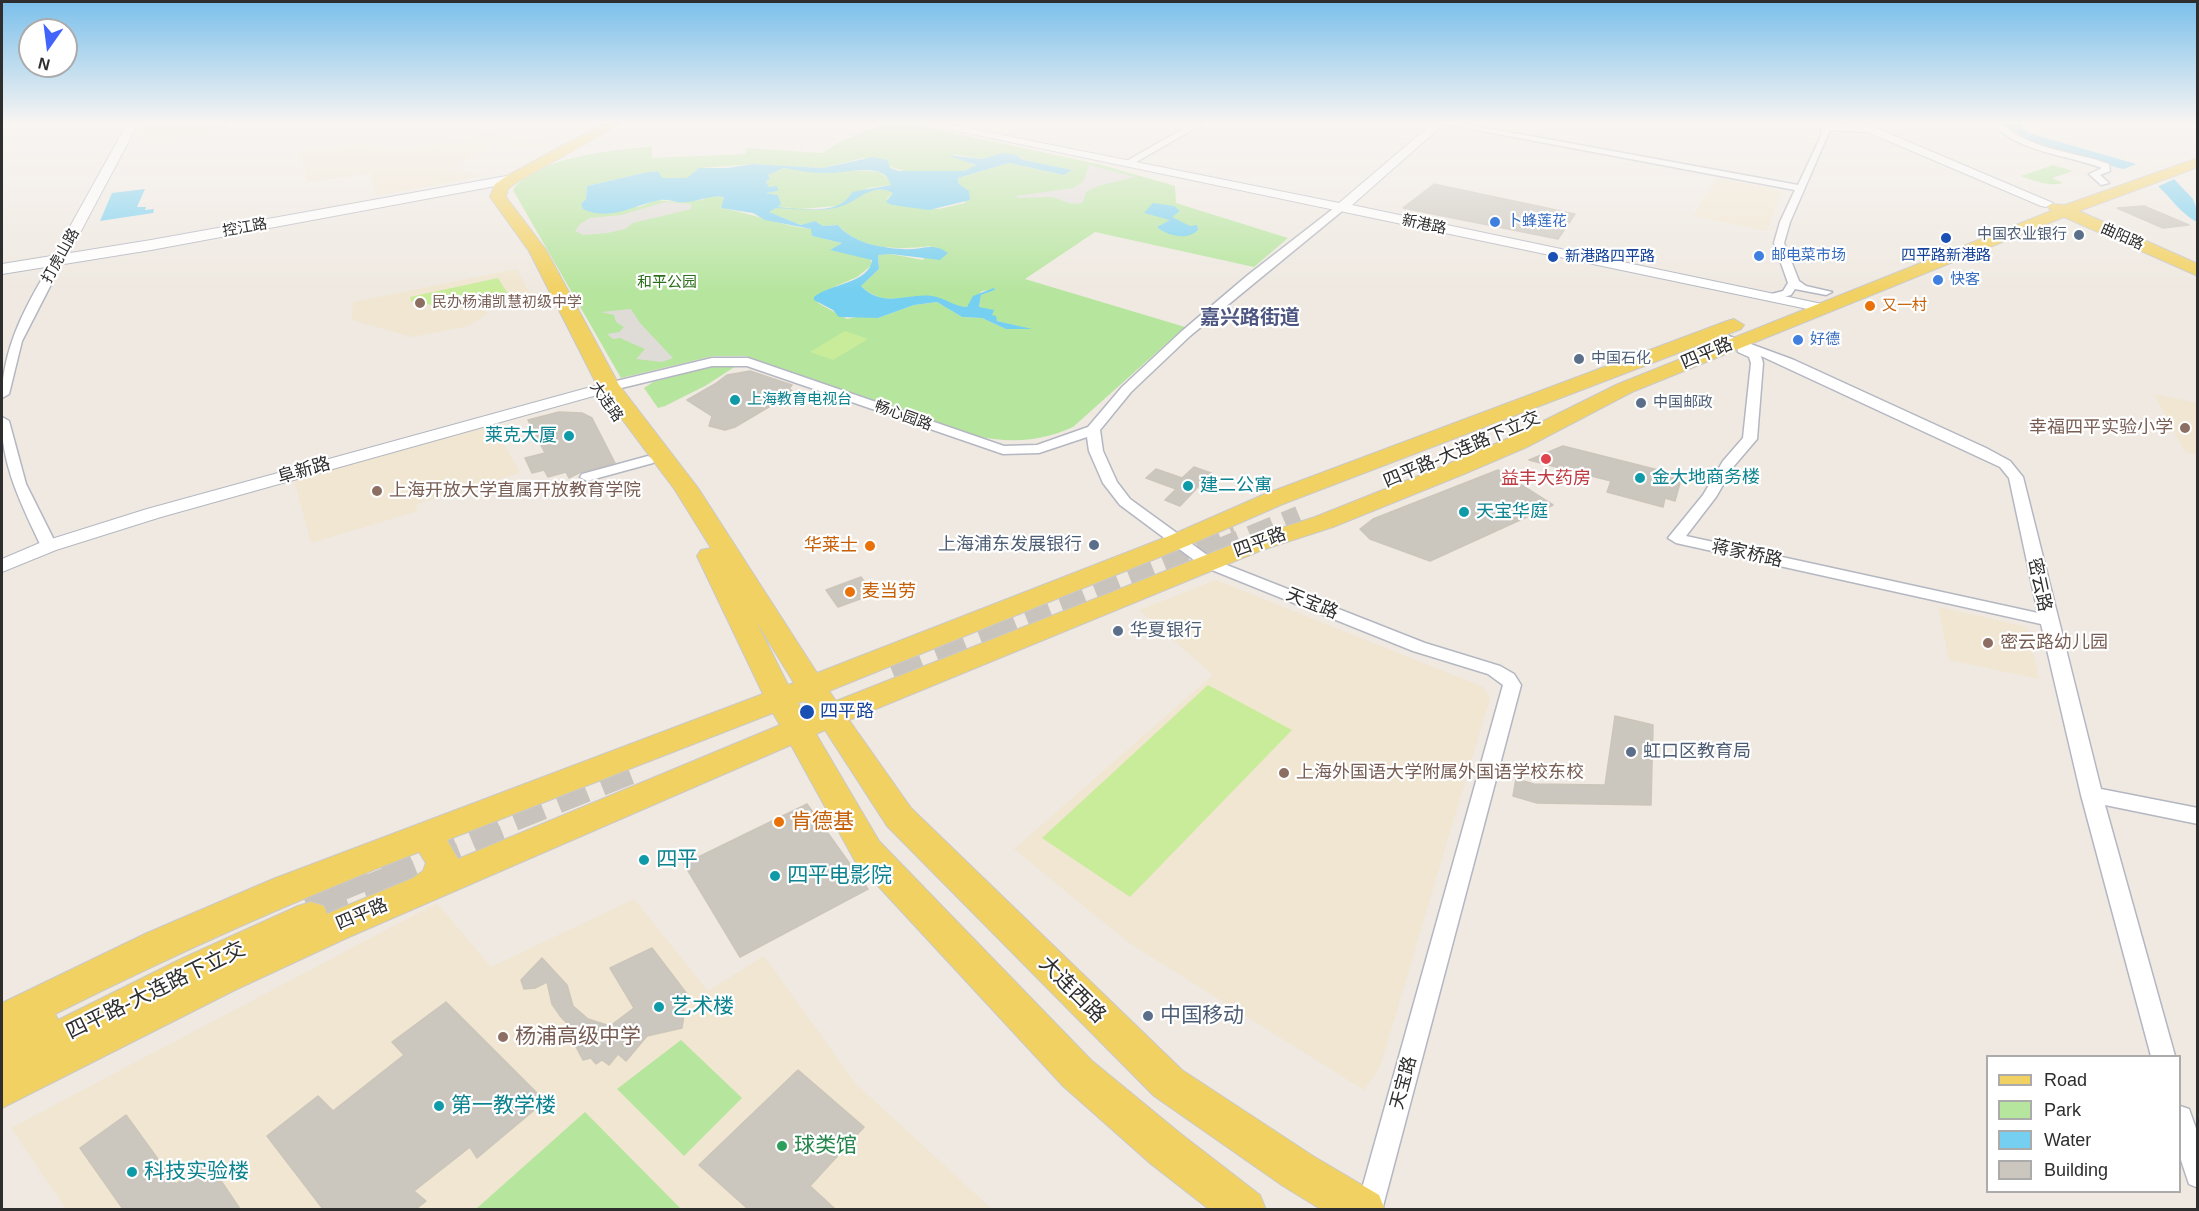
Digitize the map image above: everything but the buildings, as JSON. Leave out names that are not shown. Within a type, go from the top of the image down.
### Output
[{"type":"main road","points":[[487,183],[495,179]]},
{"type":"main road","name":"控江路","points":[[2,269],[59,257],[512,179]]},
{"type":"main road","name":"大连路","points":[[512,179],[501,187],[498,197],[537,250],[602,389],[686,488],[814,710]]},
{"type":"main road","points":[[1993,179],[2060,206]]},
{"type":"main road","name":"四平路","points":[[2060,206],[2091,184],[2120,179]]},
{"type":"main road","name":"四平路","points":[[2,1089],[222,978],[425,888],[1178,541],[1274,499],[1710,333],[1810,296],[2005,232],[2060,206],[2139,179]]},
{"type":"main road","name":"大连路","points":[[487,183],[483,189],[484,194],[602,389],[671,491],[714,562],[780,698],[814,710]]},
{"type":"main road","name":"曲阳路","points":[[2060,206],[2198,264]]},
{"type":"main road","name":"曲阳路","points":[[2060,206],[2198,271]]},
{"type":"main road","name":"控江路","points":[[2,263],[59,257]]},
{"type":"main road","name":"四平路","points":[[814,710],[1208,563],[1253,544],[1324,522],[1492,454],[1625,388],[1733,344],[1810,296]]},
{"type":"main road","name":"四平路-大连路下立交","points":[[1594,377],[1578,391],[1295,512],[1554,411],[1625,388]]},
{"type":"main road","points":[[2,1021],[160,944],[285,889],[425,833],[780,698]]},
{"type":"main road","points":[[814,710],[867,851],[1077,1073],[1166,1149],[1245,1209]]},
{"type":"main road","name":"大连西路","points":[[814,710],[899,817],[1168,1083],[1298,1172],[1364,1209]]},
{"type":"main road","points":[[425,833],[443,862],[438,879],[425,888]]},
{"type":"main road","name":"四平路-大连路下立交","points":[[2,1042],[159,965],[310,908],[2,1068]]},
{"type":"street","name":"打虎山路","points":[[2,394],[7,358],[103,179]]},
{"type":"street","name":"新港路","points":[[1203,179],[1772,297],[1810,296]]},
{"type":"street","points":[[1093,430],[1108,406],[1184,336],[1375,179]]},
{"type":"street","points":[[1749,179],[1801,188]]},
{"type":"street","points":[[1805,179],[1785,222],[1779,243],[1810,296]]},
{"type":"street","points":[[2099,179],[2104,183]]},
{"type":"street","name":"密云路","points":[[1710,333],[1733,344],[1790,363],[2005,464],[2016,477],[2047,620],[2091,795],[2163,1055]]},
{"type":"street","name":"蒋家桥路","points":[[1733,344],[1754,355],[1757,363],[1750,439],[1728,464],[1709,497],[1676,538],[2047,620]]},
{"type":"street","name":"畅心园路","points":[[602,389],[712,362],[748,362],[1003,450],[1039,449],[1093,430]]},
{"type":"street","name":"阜新路","points":[[2,566],[49,546],[154,513],[602,389]]},
{"type":"street","points":[[2,421],[19,484],[49,546]]},
{"type":"street","name":"天宝路","points":[[1093,430],[1096,452],[1110,483],[1125,502],[1208,563],[1419,647],[1494,670],[1508,678],[1512,686],[1369,1209]]},
{"type":"street","points":[[587,477],[648,460]]},
{"type":"street","points":[[2091,795],[2198,816]]},
{"type":"street","points":[[2181,1121],[2198,1175]]},
{"type":"shaded area","points":[[307,179],[332,179],[308,182]]},
{"type":"shaded area","points":[[372,179],[470,179],[376,196]]},
{"type":"shaded area","points":[[1084,179],[1129,179],[1098,186],[1086,192],[1083,203],[1072,204],[1052,197],[1018,198],[1016,196],[1073,188],[1083,182]]},
{"type":"shaded area","points":[[1717,179],[1772,188],[1781,192],[1767,231],[1693,216]]},
{"type":"shaded area","points":[[665,202],[691,204],[691,209],[633,223],[625,229],[608,233],[583,235],[575,231],[580,224],[590,218],[621,215]]},
{"type":"shaded area","name":"民办杨浦凯慧初级中学","points":[[517,269],[530,293],[481,304],[487,314],[469,326],[412,337],[352,320],[353,302]]},
{"type":"shaded area","points":[[631,309],[640,323],[673,358],[662,362],[636,359],[645,349],[620,338],[613,339],[607,334],[619,332],[624,327],[616,322],[614,315],[601,312]]},
{"type":"shaded area","name":"幸福四平实验小学","points":[[2154,394],[2197,403],[2197,455],[2185,452]]},
{"type":"shaded area","name":"上海开放大学直属开放教育学院","points":[[493,423],[520,473],[416,504],[418,511],[311,543],[294,479]]},
{"type":"shaded area","name":"上海外国语大学附属外国语学校东校","points":[[1216,580],[1483,687],[1490,698],[1380,1067],[1364,1090],[1129,943],[1014,849],[1213,675],[1139,610]]},
{"type":"shaded area","name":"密云路幼儿园","points":[[1938,607],[2027,627],[2039,679],[1949,660]]},
{"type":"shaded area","name":"杨浦高级中学","points":[[634,899],[708,991],[764,956],[856,1084],[992,1209],[66,1209],[11,1128],[437,903],[491,967]]},
{"type":"green space","name":"和平公园","points":[[524,179],[620,179],[587,186],[586,199],[581,204],[639,207],[657,200],[677,202],[702,200],[708,196],[724,197],[721,208],[812,229],[812,236],[842,243],[831,250],[870,258],[872,265],[857,277],[818,294],[818,303],[847,319],[861,316],[878,318],[914,305],[937,302],[962,317],[982,318],[1006,329],[1022,327],[997,321],[979,308],[981,295],[995,290],[982,291],[967,307],[932,297],[888,299],[870,293],[861,286],[879,269],[878,255],[891,254],[923,260],[930,246],[894,248],[869,244],[847,233],[838,225],[823,226],[815,221],[802,225],[768,212],[776,208],[794,208],[777,207],[781,204],[778,195],[765,193],[778,191],[769,187],[766,182],[770,179],[888,179],[891,181],[891,185],[868,188],[837,206],[800,209],[816,210],[833,208],[862,194],[877,190],[893,193],[887,199],[892,205],[939,209],[965,203],[966,189],[960,186],[958,179],[1149,179],[1175,186],[1176,203],[1288,238],[1254,267],[1095,232],[1025,279],[1185,327],[1073,427],[1049,436],[1025,440],[1000,440],[974,436],[746,356],[713,356],[621,378],[513,190]]},
{"type":"green space","points":[[2029,179],[2053,179],[2063,183],[2053,184]]},
{"type":"green space","points":[[498,278],[508,294],[504,296],[447,308],[411,301],[410,297]]},
{"type":"green space","points":[[845,331],[868,339],[833,360],[810,352]]},
{"type":"green space","points":[[715,365],[736,366],[705,386],[665,406],[658,408],[644,388],[653,382]]},
{"type":"green space","points":[[1208,685],[1292,730],[1130,897],[1042,838]]},
{"type":"green space","points":[[681,1040],[742,1098],[684,1156],[617,1089]]},
{"type":"green space","points":[[585,1112],[681,1209],[476,1209]]},
{"type":"water","points":[[620,179],[770,179],[766,182],[769,187],[777,186],[778,191],[766,193],[778,195],[781,204],[778,207],[819,209],[839,205],[847,200],[852,192],[891,185],[888,179],[958,179],[959,184],[969,191],[970,200],[929,210],[892,205],[886,202],[893,193],[879,190],[866,193],[834,208],[809,210],[776,208],[769,212],[801,225],[815,221],[823,226],[838,225],[851,236],[877,246],[942,249],[948,253],[940,260],[891,254],[878,255],[879,269],[861,286],[878,297],[932,296],[967,307],[973,296],[994,288],[995,290],[981,295],[979,307],[994,310],[992,315],[996,316],[997,321],[1032,329],[1006,329],[982,318],[962,317],[937,302],[914,305],[878,318],[839,317],[833,310],[814,300],[814,297],[864,274],[870,268],[872,260],[830,250],[842,243],[812,236],[811,229],[765,220],[753,213],[721,208],[724,197],[718,196],[690,202],[660,200],[612,213],[593,213],[583,209],[581,204],[586,199],[587,186]]},
{"type":"water","points":[[2147,179],[2173,179],[2193,199],[2197,210],[2197,222],[2182,211]]},
{"type":"water","points":[[145,189],[137,207],[146,207],[145,210],[154,209],[153,213],[100,221],[112,193]]},
{"type":"water","points":[[1153,203],[1174,206],[1180,211],[1172,217],[1190,226],[1197,225],[1198,230],[1188,235],[1177,236],[1161,230],[1157,227],[1170,220],[1144,213]]},
{"type":"pier","points":[[2137,179],[2176,179],[2157,187]]},
{"type":"tunnel","points":[[1217,552],[1300,518]]},
{"type":"tunnel","points":[[990,627],[1234,530]]},
{"type":"tunnel","points":[[890,666],[994,625]]},
{"type":"tunnel","points":[[338,886],[639,765]]},
{"type":"tunnel","points":[[389,886],[511,838]]},
{"type":"tunnel","points":[[308,898],[341,885]]},
{"type":"tunnel","points":[[311,917],[393,885]]},
{"type":"place","name":"卜蜂莲花","points":[[1495,222]]},
{"type":"place","name":"中国农业银行","points":[[2079,235]]},
{"type":"place","name":"四平路新港路","points":[[1946,238]]},
{"type":"place","name":"邮电菜市场","points":[[1759,256]]},
{"type":"place","name":"新港路四平路","points":[[1553,257]]},
{"type":"place","name":"快客","points":[[1938,280]]},
{"type":"place","name":"民办杨浦凯慧初级中学","points":[[420,303]]},
{"type":"place","name":"又一村","points":[[1870,306]]},
{"type":"place","name":"好德","points":[[1798,340]]},
{"type":"place","name":"中国石化","points":[[1579,359]]},
{"type":"place","name":"上海教育电视台","points":[[735,400]]},
{"type":"place","name":"中国邮政","points":[[1641,403]]},
{"type":"place","name":"幸福四平实验小学","points":[[2185,428]]},
{"type":"place","name":"莱克大厦","points":[[569,436]]},
{"type":"place","name":"益丰大药房","points":[[1546,459]]},
{"type":"place","name":"金大地商务楼","points":[[1640,478]]},
{"type":"place","name":"建二公寓","points":[[1188,486]]},
{"type":"place","name":"上海开放大学直属开放教育学院","points":[[377,491]]},
{"type":"place","name":"天宝华庭","points":[[1464,512]]},
{"type":"place","name":"上海浦东发展银行","points":[[1094,545]]},
{"type":"place","name":"华莱士","points":[[870,546]]},
{"type":"place","name":"麦当劳","points":[[850,592]]},
{"type":"place","name":"华夏银行","points":[[1118,631]]},
{"type":"place","name":"密云路幼儿园","points":[[1988,643]]},
{"type":"place","name":"四平路","points":[[807,712]]},
{"type":"place","name":"虹口区教育局","points":[[1631,752]]},
{"type":"place","name":"上海外国语大学附属外国语学校东校","points":[[1284,773]]},
{"type":"place","name":"肯德基","points":[[779,822]]},
{"type":"place","name":"四平","points":[[644,860]]},
{"type":"place","name":"四平电影院","points":[[775,876]]},
{"type":"place","name":"艺术楼","points":[[659,1007]]},
{"type":"place","name":"中国移动","points":[[1148,1016]]},
{"type":"place","name":"杨浦高级中学","points":[[503,1037]]},
{"type":"place","name":"第一教学楼","points":[[439,1106]]},
{"type":"place","name":"球类馆","points":[[782,1146]]},
{"type":"place","name":"科技实验楼","points":[[132,1172]]},
{"type":"district","name":"嘉兴路街道","points":[[1250,318]]}]
